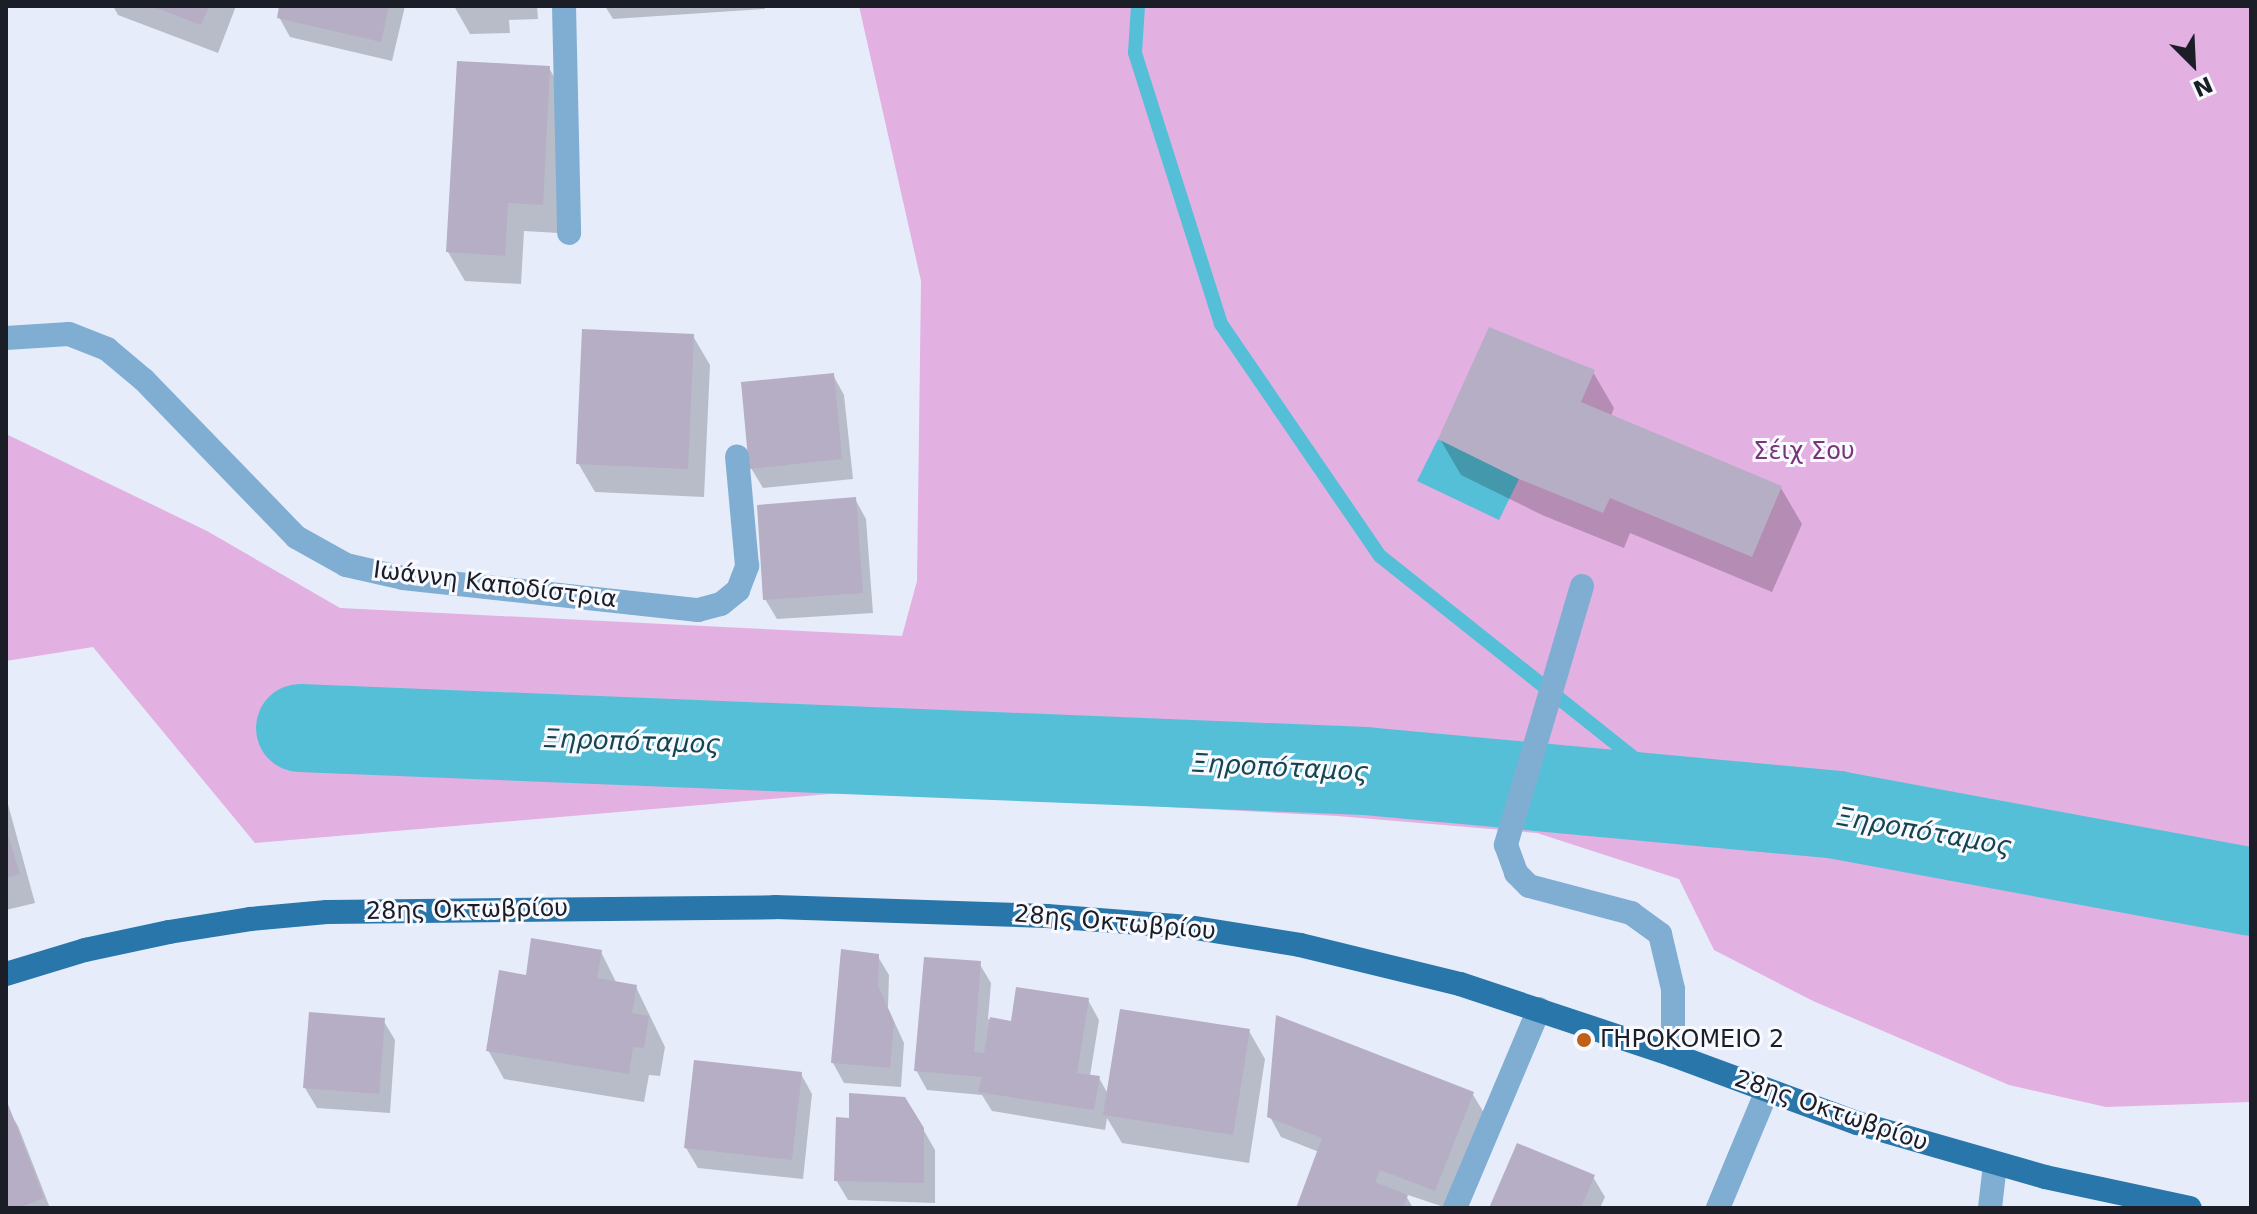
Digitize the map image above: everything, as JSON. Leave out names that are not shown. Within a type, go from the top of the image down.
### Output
[{"type":"main road","name":"28ης Οκτωβρίου","points":[[6,974],[98,947],[250,919],[408,909],[775,907],[1047,916],[1189,927],[1349,955],[1539,1009],[1857,1123],[1995,1164],[2190,1208]]},
{"type":"street","points":[[564,6],[569,233]]},
{"type":"street","name":"Ιωάννη Καποδίστρια","points":[[6,338],[69,334],[107,349],[144,380],[296,537],[346,565],[403,578],[698,610],[721,604],[738,590],[747,566],[737,456]]},
{"type":"street","points":[[1582,586],[1506,845],[1516,873],[1529,886],[1631,913],[1660,934],[1673,989],[1673,1055]]},
{"type":"street","points":[[1455,1208],[1539,1009]]},
{"type":"street","points":[[1718,1208],[1767,1091]]},
{"type":"street","points":[[1990,1208],[1995,1164]]},
{"type":"green space","name":"Σέιχ Σου","points":[[859,6],[2251,6],[2251,1102],[2106,1107],[2009,1085],[1813,1001],[1714,950],[1679,879],[1537,833],[1337,816],[864,791],[255,843],[93,647],[6,661],[6,434],[207,531],[340,608],[902,636],[917,581],[921,281]]},
{"type":"water","points":[[1438,439],[1519,479],[1499,520],[1417,481]]},
{"type":"building","points":[[151,6],[209,6],[201,25]]},
{"type":"building","points":[[279,6],[389,6],[381,42],[277,18]]},
{"type":"building","points":[[457,61],[550,66],[543,205],[508,203],[505,256],[446,252]]},
{"type":"building","points":[[1489,327],[1595,370],[1581,402],[1782,486],[1752,557],[1610,498],[1603,513],[1519,479],[1438,439]]},
{"type":"building","points":[[582,329],[694,334],[688,469],[576,464]]},
{"type":"building","points":[[834,373],[842,459],[749,469],[741,382]]},
{"type":"building","points":[[856,497],[863,593],[763,600],[757,505]]},
{"type":"building","points":[[6,828],[20,874],[6,878]]},
{"type":"building","points":[[531,938],[602,950],[597,978],[637,985],[632,1013],[649,1016],[644,1048],[633,1047],[629,1074],[486,1051],[499,970],[526,975]]},
{"type":"building","points":[[841,949],[879,954],[878,986],[894,1022],[890,1068],[831,1063]]},
{"type":"building","points":[[924,957],[981,961],[974,1052],[984,1053],[990,1017],[1011,1021],[1016,987],[1089,998],[1077,1073],[1100,1076],[1094,1110],[978,1092],[982,1077],[914,1071]]},
{"type":"building","points":[[1120,1009],[1250,1029],[1233,1135],[1103,1115]]},
{"type":"building","points":[[309,1012],[385,1018],[379,1094],[303,1088]]},
{"type":"building","points":[[1276,1015],[1474,1092],[1435,1191],[1380,1170],[1375,1182],[1408,1195],[1403,1208],[1296,1208],[1322,1138],[1267,1117]]},
{"type":"building","points":[[694,1060],[802,1072],[792,1160],[684,1148]]},
{"type":"building","points":[[849,1093],[905,1097],[924,1128],[924,1183],[834,1181],[836,1117],[849,1118]]},
{"type":"building","points":[[6,1099],[44,1198],[18,1208],[6,1208]]},
{"type":"building","points":[[1517,1143],[1595,1175],[1581,1208],[1489,1208]]},
{"type":"waterway","points":[[1138,6],[1135,53],[1221,324],[1380,556],[1689,802]]},
{"type":"waterway","name":"Ξηροπόταμος","points":[[300,728],[1365,771],[1837,815],[2251,892]]},
{"type":"place","name":"ΓΗΡΟΚΟΜΕΙΟ 2","points":[[1584,1040]]}]
